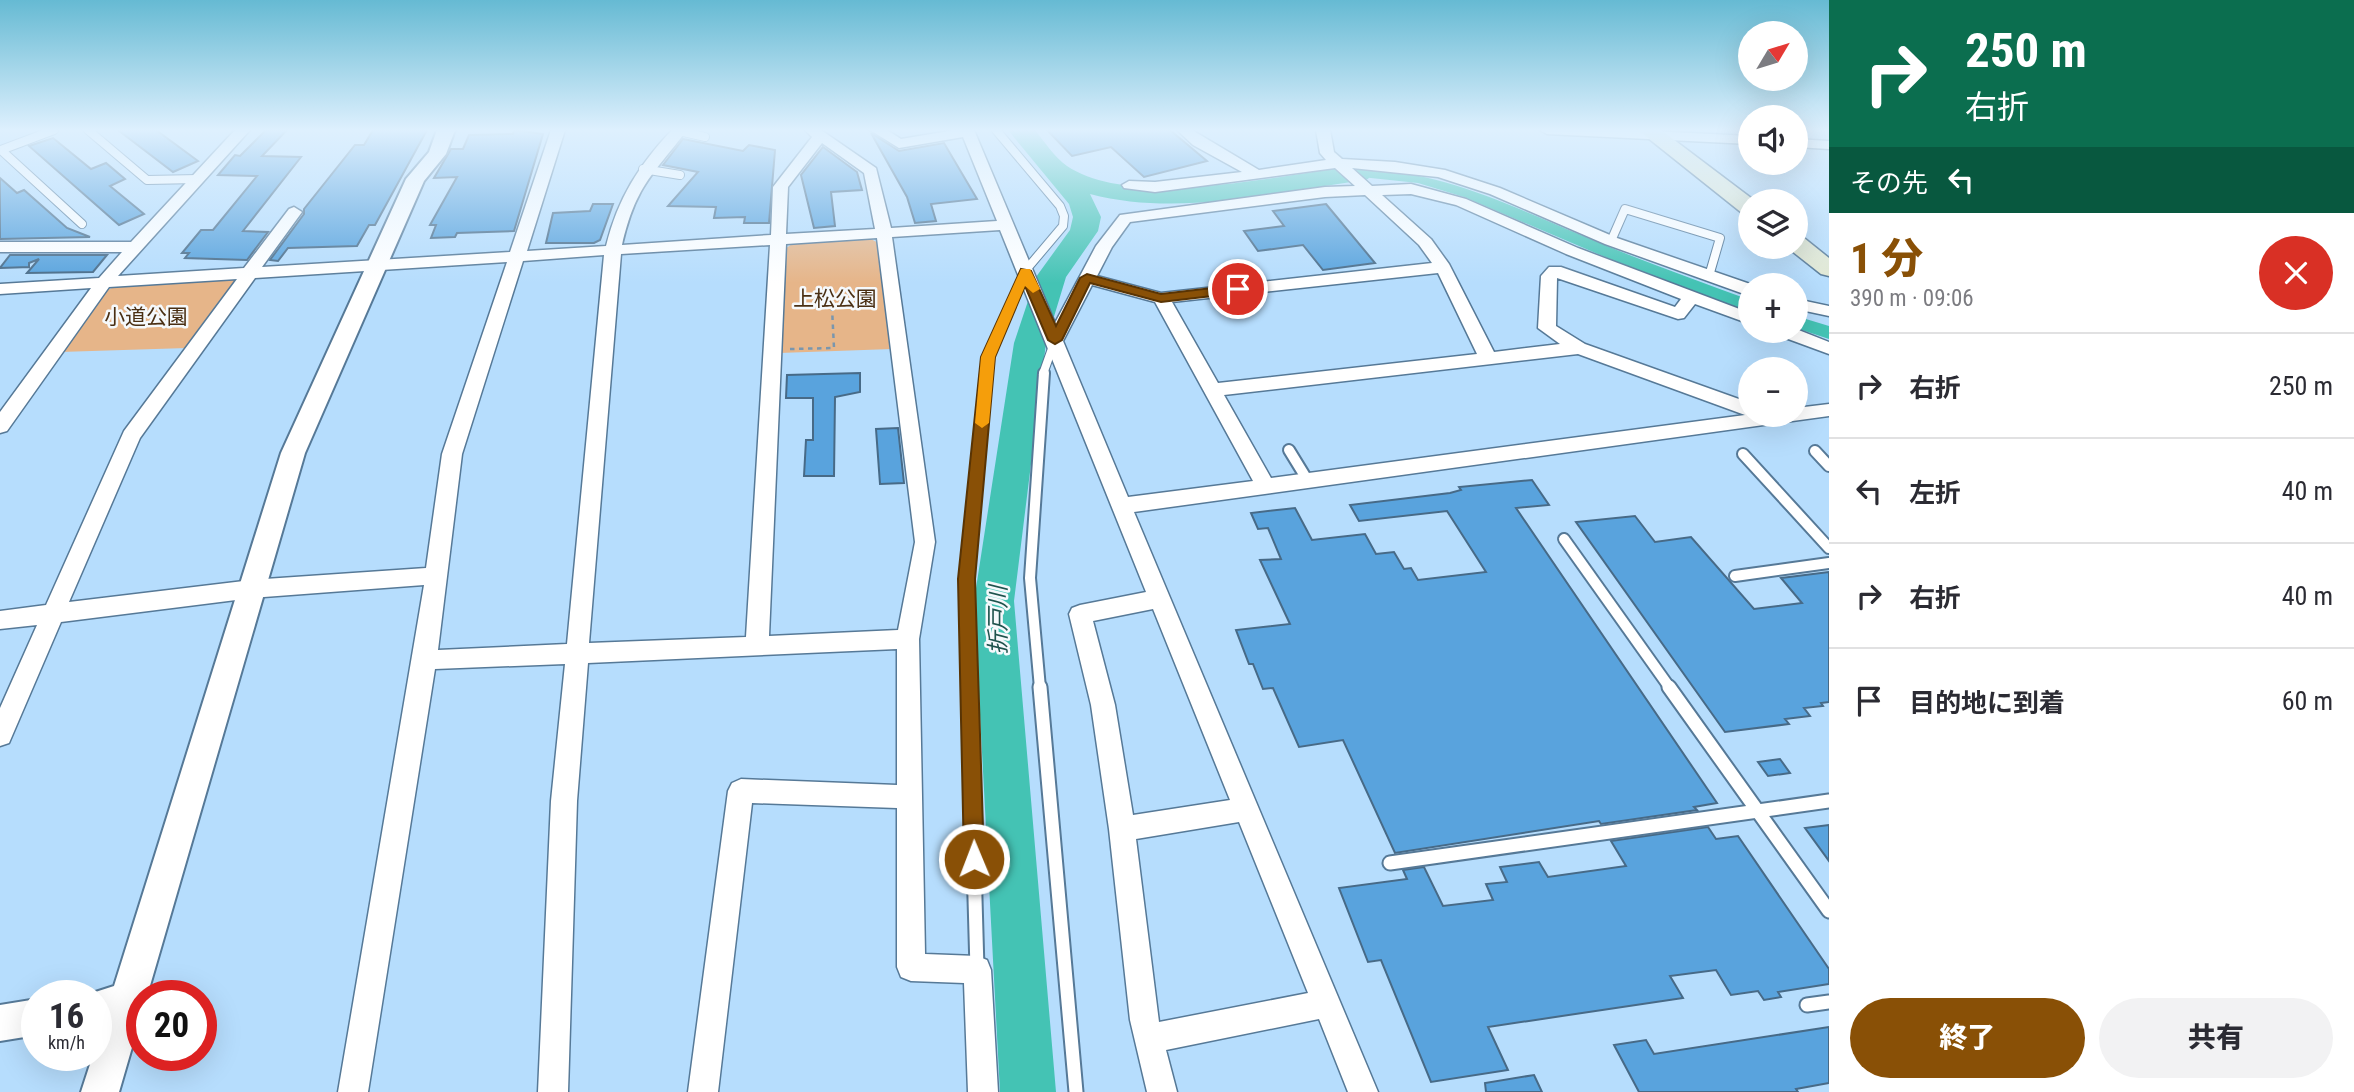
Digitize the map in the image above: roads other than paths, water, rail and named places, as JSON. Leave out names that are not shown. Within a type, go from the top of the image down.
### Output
[{"type":"main road","points":[[1718,181],[1738,198]]},
{"type":"main road","points":[[1808,237],[1829,253]]},
{"type":"main road","points":[[1808,252],[1829,269]]},
{"type":"street","points":[[0,426],[103,283],[196,181]]},
{"type":"street","points":[[112,1004],[252,589],[293,453],[414,181]]},
{"type":"street","points":[[353,1092],[425,660],[452,454],[541,181]]},
{"type":"street","points":[[553,1092],[564,801],[576,653],[613,250],[629,191],[635,181]]},
{"type":"street","points":[[757,646],[781,187],[785,181]]},
{"type":"street","points":[[873,181],[884,233],[925,542],[908,639],[911,967],[977,970],[983,1092]]},
{"type":"street","points":[[988,181],[1363,1092]]},
{"type":"street","points":[[1129,185],[1155,188],[1210,181]]},
{"type":"street","points":[[1357,181],[1425,242],[1443,267],[1488,357]]},
{"type":"street","points":[[1464,181],[1495,191],[1611,241],[1738,286]]},
{"type":"street","points":[[1055,339],[1087,278],[1125,218],[1363,187],[1411,189],[1461,202],[1572,251],[1738,315]]},
{"type":"street","points":[[1155,188],[1168,212]]},
{"type":"street","points":[[0,735],[131,436],[294,212]]},
{"type":"street","points":[[0,289],[1006,225]]},
{"type":"street","points":[[0,247],[134,247]]},
{"type":"street","points":[[1087,278],[1161,298],[1443,267]]},
{"type":"street","points":[[1691,298],[1678,314],[1555,271],[1549,276],[1547,328],[1579,348],[1738,406]]},
{"type":"street","points":[[1161,298],[1266,487]]},
{"type":"street","points":[[1808,308],[1829,311]]},
{"type":"street","points":[[1808,340],[1829,348]]},
{"type":"street","points":[[1214,390],[1579,348]]},
{"type":"street","points":[[1808,413],[1829,410]]},
{"type":"street","points":[[1122,506],[1738,420]]},
{"type":"street","points":[[0,620],[252,589],[436,576]]},
{"type":"street","points":[[1158,599],[1080,614],[1102,705],[1122,829],[1129,909],[1148,1039],[1162,1092]]},
{"type":"street","points":[[425,660],[908,639]]},
{"type":"street","points":[[703,1092],[741,791],[908,797]]},
{"type":"street","points":[[1122,829],[1246,809]]},
{"type":"street","points":[[1148,1039],[1327,1003]]},
{"type":"street","points":[[0,1023],[21,1020]]},
{"type":"street","points":[[100,1092],[103,1071]]},
{"type":"lane","points":[[34,181],[82,225]]},
{"type":"lane","points":[[977,970],[966,579],[988,357],[1025,271],[1063,226],[1065,216],[1039,181]]},
{"type":"lane","points":[[1611,241],[1625,209],[1720,238],[1709,275]]},
{"type":"lane","points":[[1055,339],[1041,380],[1031,578],[1076,1092]]},
{"type":"lane","points":[[1289,450],[1308,481]]},
{"type":"lane","points":[[1815,452],[1829,466]]},
{"type":"lane","points":[[1743,454],[1829,548]]},
{"type":"lane","points":[[1564,539],[1829,911]]},
{"type":"lane","points":[[1735,576],[1829,564]]},
{"type":"lane","points":[[1390,863],[1829,801]]},
{"type":"lane","points":[[1807,1005],[1829,1002]]},
{"type":"waterway","name":"折戸川","points":[[1028,1092],[994,601],[1030,343],[1051,277],[1084,231],[1087,217],[1082,202],[1064,181]]},
{"type":"waterway","points":[[1080,181],[1106,190],[1140,195],[1202,194],[1303,181]]},
{"type":"waterway","points":[[1429,181],[1470,194],[1597,248],[1738,302]]},
{"type":"waterway","points":[[1808,326],[1829,333]]},
{"type":"park label","name":"上松公園","points":[[835,299]]},
{"type":"park label","name":"小道公園","points":[[146,317]]}]
